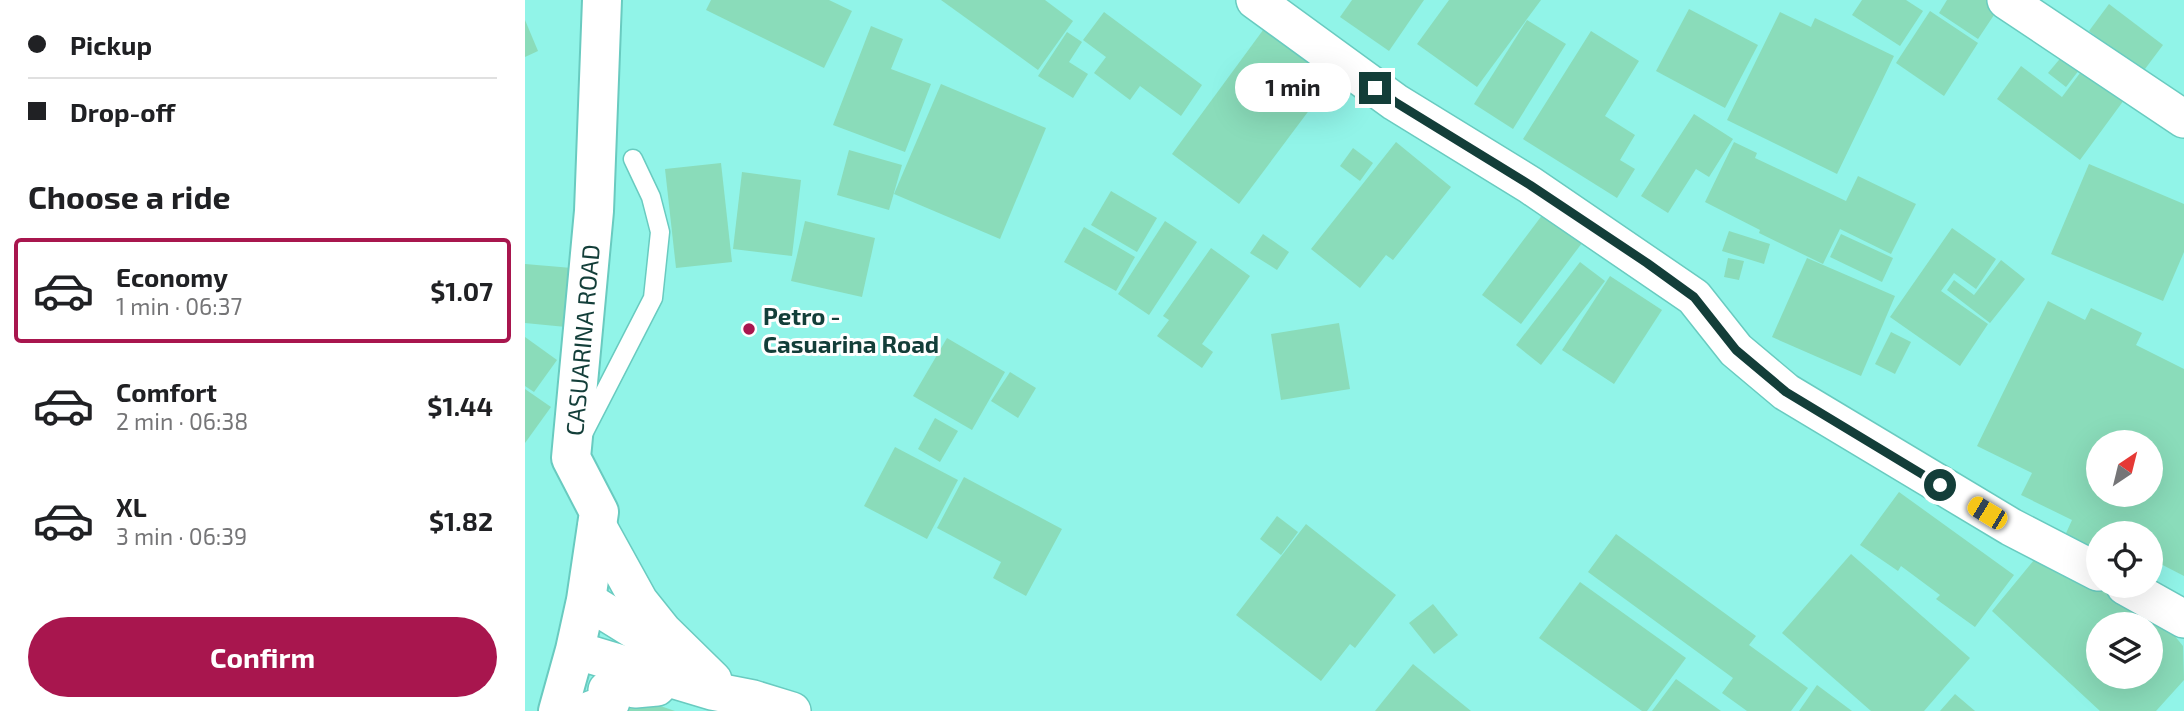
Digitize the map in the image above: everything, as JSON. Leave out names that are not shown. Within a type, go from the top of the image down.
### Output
[{"type":"street","name":"CASUARINA ROAD","points":[[558,711],[586,600],[599,512],[571,458],[594,211],[602,0]]},
{"type":"street","points":[[1255,0],[1395,102],[1530,185],[1694,297],[1736,350],[1786,392],[2011,527],[2086,566]]},
{"type":"street","points":[[2006,0],[2184,119]]},
{"type":"street","points":[[597,525],[639,601],[713,685]]},
{"type":"street","points":[[2146,598],[2184,619]]},
{"type":"street","points":[[586,600],[713,685]]},
{"type":"street","points":[[575,650],[713,685],[775,707]]},
{"type":"street","points":[[588,711],[611,702],[607,690],[633,683],[635,689],[665,687],[665,692],[713,685]]},
{"type":"lane","points":[[571,458],[653,299],[660,232],[651,197],[633,159]]},
{"type":"building","points":[[711,0],[829,0],[852,11],[824,68],[706,10]]},
{"type":"building","points":[[941,0],[1045,0],[1073,21],[1038,70]]},
{"type":"building","points":[[1352,0],[1424,0],[1389,51],[1340,17]]},
{"type":"building","points":[[1449,0],[1541,0],[1477,87],[1417,44]]},
{"type":"building","points":[[1862,0],[1906,0],[1923,11],[1900,46],[1852,15]]},
{"type":"building","points":[[1947,0],[1998,0],[2002,3],[1978,39],[1939,13]]},
{"type":"building","points":[[2109,4],[2163,45],[2142,73],[2089,31]]},
{"type":"building","points":[[1689,9],[1758,45],[1725,108],[1656,71]]},
{"type":"building","points":[[1930,11],[1978,43],[1944,96],[1896,63]]},
{"type":"building","points":[[1104,12],[1202,85],[1181,116],[1140,86],[1130,100],[1094,73],[1106,57],[1083,40]]},
{"type":"building","points":[[1780,12],[1811,27],[1815,18],[1894,56],[1837,174],[1727,120]]},
{"type":"building","points":[[525,20],[538,51],[525,57]]},
{"type":"building","points":[[1527,20],[1566,44],[1513,129],[1474,104]]},
{"type":"building","points":[[871,26],[903,39],[891,69],[931,84],[905,152],[833,125]]},
{"type":"building","points":[[1266,26],[1334,77],[1239,204],[1172,154]]},
{"type":"building","points":[[1591,31],[1639,61],[1605,116],[1635,135],[1620,160],[1635,169],[1617,198],[1523,139]]},
{"type":"building","points":[[1067,32],[1082,42],[1069,62],[1088,74],[1073,98],[1038,76]]},
{"type":"building","points":[[2069,48],[2086,61],[2066,87],[2048,73]]},
{"type":"building","points":[[2021,66],[2062,97],[2083,69],[2124,100],[2080,160],[1997,99]]},
{"type":"building","points":[[941,84],[1046,128],[1000,239],[894,194]]},
{"type":"building","points":[[1694,114],[1733,139],[1709,177],[1696,169],[1668,213],[1641,196]]},
{"type":"building","points":[[1396,142],[1451,187],[1393,260],[1386,255],[1360,288],[1311,249]]},
{"type":"building","points":[[1734,142],[1757,153],[1755,158],[1846,201],[1858,176],[1916,204],[1891,254],[1840,229],[1823,264],[1759,233],[1760,230],[1705,202]]},
{"type":"building","points":[[1353,148],[1373,163],[1360,181],[1340,166]]},
{"type":"building","points":[[849,150],[902,165],[889,210],[837,195]]},
{"type":"building","points":[[721,163],[732,262],[676,268],[665,169]]},
{"type":"building","points":[[2089,164],[2184,204],[2184,252],[2163,301],[2051,254]]},
{"type":"building","points":[[742,172],[801,180],[792,256],[733,249]]},
{"type":"building","points":[[1111,191],[1157,218],[1137,252],[1091,225]]},
{"type":"building","points":[[1543,214],[1582,243],[1521,324],[1482,295]]},
{"type":"building","points":[[805,221],[875,238],[862,297],[791,281]]},
{"type":"building","points":[[1165,221],[1197,242],[1149,315],[1118,294]]},
{"type":"building","points":[[1084,227],[1135,257],[1116,291],[1064,262]]},
{"type":"building","points":[[1952,228],[1996,259],[1976,289],[1954,273],[1941,291],[1988,324],[1960,366],[1890,317]]},
{"type":"building","points":[[1729,231],[1770,244],[1764,264],[1722,251]]},
{"type":"building","points":[[1263,234],[1289,252],[1277,270],[1250,253]]},
{"type":"building","points":[[1841,234],[1893,258],[1882,282],[1830,257]]},
{"type":"building","points":[[1211,248],[1250,276],[1202,344],[1213,352],[1202,368],[1157,336],[1169,320],[1163,316]]},
{"type":"building","points":[[1728,258],[1744,261],[1739,280],[1724,277]]},
{"type":"building","points":[[1807,258],[1895,296],[1861,376],[1772,337]]},
{"type":"building","points":[[2001,260],[2025,279],[1990,323],[1947,290],[1954,280],[1974,295]]},
{"type":"building","points":[[1580,262],[1605,281],[1541,365],[1516,345]]},
{"type":"building","points":[[525,264],[572,268],[566,327],[525,323]]},
{"type":"building","points":[[1610,276],[1662,310],[1614,384],[1562,350]]},
{"type":"building","points":[[2048,301],[2085,320],[2091,308],[2142,333],[2136,345],[2184,369],[2184,576],[2163,565],[2163,521],[2086,521],[2086,554],[2062,542],[2072,520],[2021,495],[2032,473],[1977,446]]},
{"type":"building","points":[[1339,323],[1350,389],[1281,400],[1271,334]]},
{"type":"building","points":[[1891,332],[1911,342],[1895,374],[1875,364]]},
{"type":"building","points":[[525,337],[557,360],[534,392],[525,386]]},
{"type":"building","points":[[947,338],[1005,372],[972,430],[913,396]]},
{"type":"building","points":[[1010,372],[1036,388],[1018,418],[991,401]]},
{"type":"building","points":[[525,389],[551,407],[525,443]]},
{"type":"building","points":[[935,418],[958,431],[940,462],[918,449]]},
{"type":"building","points":[[895,447],[958,480],[927,539],[864,506]]},
{"type":"building","points":[[964,477],[1062,529],[1026,596],[993,578],[1001,562],[937,528]]},
{"type":"building","points":[[1899,492],[2014,575],[1975,627],[1936,599],[1940,595],[1901,566],[1898,571],[1860,545]]},
{"type":"building","points":[[1277,516],[1298,532],[1281,555],[1260,539]]},
{"type":"building","points":[[1306,524],[1396,595],[1355,648],[1350,644],[1321,681],[1236,615]]},
{"type":"building","points":[[1616,534],[1756,636],[1749,645],[1808,688],[1791,711],[1747,711],[1722,693],[1733,678],[1588,572]]},
{"type":"building","points":[[1851,554],[1970,658],[1924,711],[1871,711],[1782,633]]},
{"type":"building","points":[[2039,554],[2086,576],[2086,598],[2132,598],[2151,607],[2155,612],[2086,612],[2086,689],[2163,689],[2163,622],[2183,646],[2184,680],[2156,711],[2100,711],[1992,611]]},
{"type":"building","points":[[1580,582],[1686,658],[1647,711],[1642,711],[1539,638]]},
{"type":"building","points":[[1433,604],[1458,635],[1434,654],[1409,623]]},
{"type":"building","points":[[1413,664],[1471,711],[1375,711]]},
{"type":"building","points":[[1676,679],[1721,711],[1652,711]]},
{"type":"building","points":[[1817,685],[1852,711],[1799,711]]},
{"type":"building","points":[[625,694],[675,711],[619,711]]},
{"type":"building","points":[[1955,694],[1975,711],[1940,711]]},
{"type":"place","name":"Petro - Casuarina Road","points":[[749,329]]},
{"type":"route","points":[[1375,88],[1530,185],[1647,263],[1694,297],[1736,350],[1786,392],[1940,485]]}]
